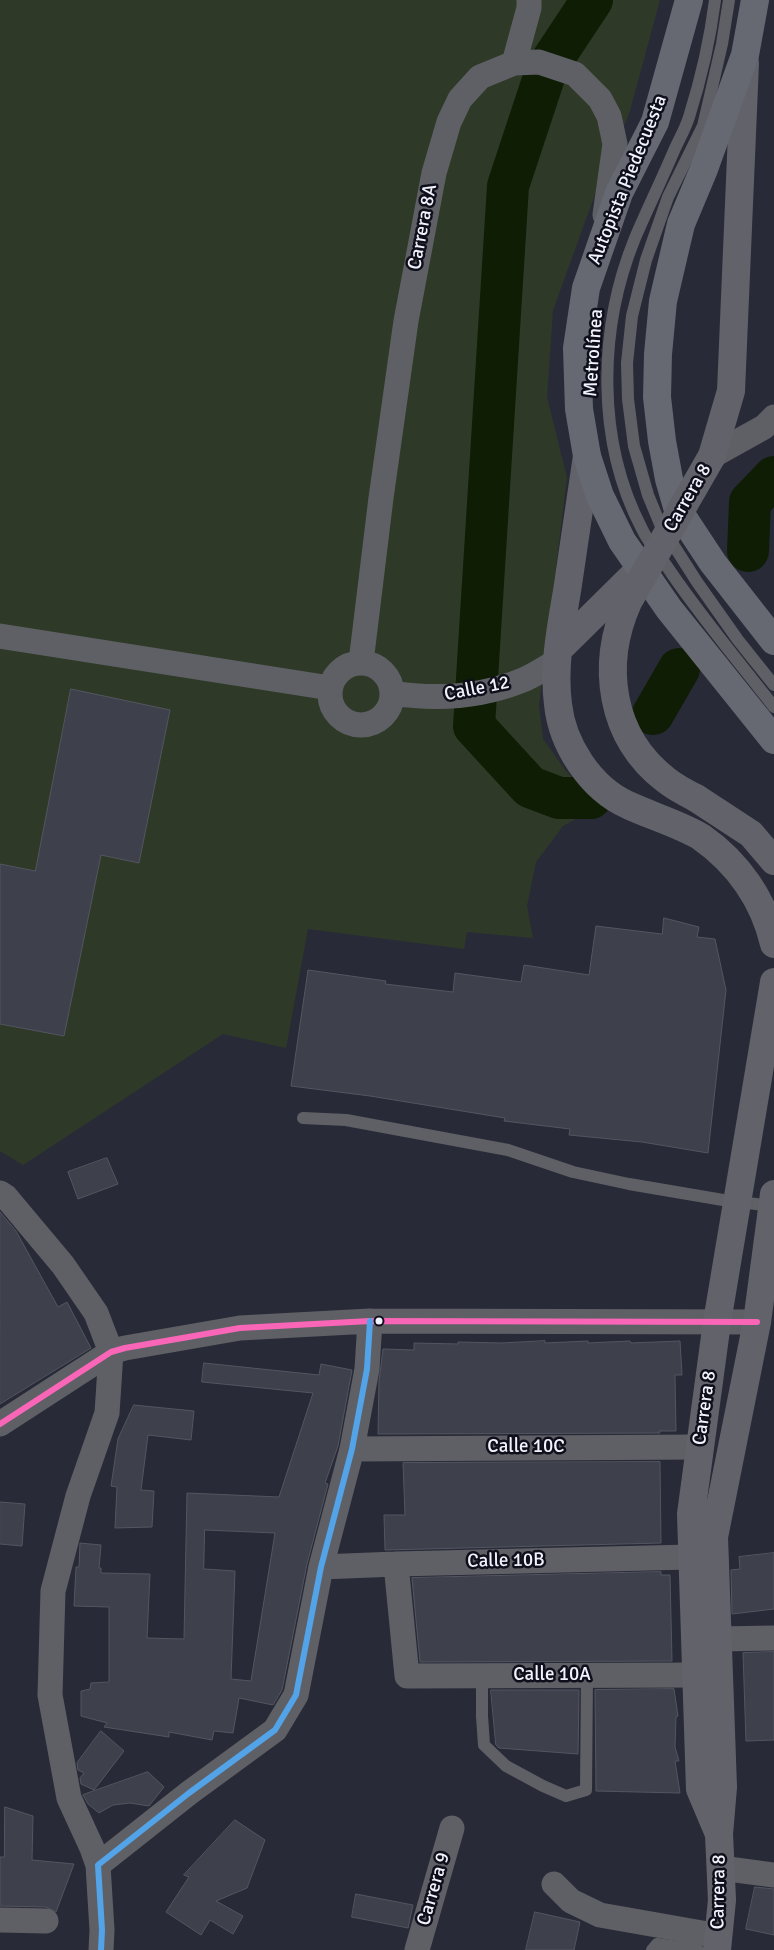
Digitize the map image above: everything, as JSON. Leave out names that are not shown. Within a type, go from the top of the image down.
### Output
[{"type":"highway","name":"Autopista Piedecuesta","points":[[689,0],[654,122],[620,193],[586,288],[577,348],[578,409],[587,456],[600,496],[612,522],[640,569],[677,601],[722,657],[774,740]]},
{"type":"highway","points":[[755,0],[745,54],[704,169],[681,224],[663,300],[658,354],[658,397],[662,441],[669,479],[678,510],[705,573],[767,632]]},
{"type":"main road","name":"Carrera 8","points":[[745,54],[730,390],[712,456],[628,602],[621,618],[613,648],[612,670],[614,694],[620,716],[630,738],[646,762],[666,780],[751,834],[774,861]]},
{"type":"main road","points":[[587,456],[558,661],[558,704],[565,734],[579,762],[600,786],[625,804],[700,837],[774,875]]},
{"type":"main road","points":[[558,661],[640,569]]},
{"type":"main road","points":[[700,837],[731,863],[754,892],[769,924],[774,944]]},
{"type":"main road","name":"Carrera 8","points":[[719,1834],[700,1789],[691,1514],[717,1322],[774,982]]},
{"type":"main road","name":"Carrera 8","points":[[711,1945],[722,1900],[719,1834],[723,1787],[714,1537],[770,1251],[773,1200]]},
{"type":"street","points":[[514,63],[529,8],[529,0]]},
{"type":"street","name":"Carrera 8A","points":[[361,662],[381,498],[406,320],[434,173],[449,122],[460,98],[480,77],[514,63],[539,62],[575,74],[600,99],[609,116],[615,144],[603,237]]},
{"type":"street","points":[[712,456],[764,427],[774,417]]},
{"type":"street","points":[[0,636],[330,688]]},
{"type":"street","name":"Calle 12","points":[[392,693],[421,698],[452,697],[499,688],[523,679],[558,661]]},
{"type":"street","points":[[361,662],[370,664],[382,672],[391,684],[392,693],[391,703],[386,713],[378,720],[369,724],[358,725],[348,723],[333,709],[330,699],[330,688],[333,678],[340,670],[350,664],[361,662]]},
{"type":"street","points":[[0,1192],[6,1196],[64,1265],[96,1312],[111,1352],[107,1413],[78,1496],[53,1591],[50,1694],[69,1798],[98,1865],[102,1950]]},
{"type":"street","points":[[98,1865],[189,1793],[275,1730],[296,1695],[322,1567],[352,1448],[367,1369],[370,1322]]},
{"type":"street","points":[[0,1424],[111,1352],[240,1328],[370,1322],[756,1322]]},
{"type":"street","name":"Calle 10C","points":[[352,1448],[700,1447]]},
{"type":"street","name":"Calle 10B","points":[[322,1567],[691,1557]]},
{"type":"street","name":"Calle 10A","points":[[396,1564],[407,1676],[696,1675]]},
{"type":"street","points":[[718,1639],[774,1638]]},
{"type":"street","name":"Carrera 9","points":[[418,1950],[452,1828]]},
{"type":"street","points":[[721,1868],[774,1875]]},
{"type":"street","points":[[554,1884],[571,1901],[600,1915],[711,1945]]},
{"type":"street","points":[[0,1920],[46,1922]]},
{"type":"lane","name":"Metrolínea","points":[[677,601],[642,530],[624,484],[614,446],[607,373],[609,340],[617,293],[635,239],[688,119],[709,42],[715,0]]},
{"type":"lane","name":"Metrolínea","points":[[729,0],[722,44],[703,126],[668,197],[646,260],[632,316],[627,363],[628,399],[634,446],[648,495],[660,524],[705,573],[738,640],[774,684]]},
{"type":"lane","points":[[722,657],[774,707]]},
{"type":"lane","points":[[302,1118],[346,1120],[508,1150],[582,1174],[629,1184],[738,1202],[773,1200]]},
{"type":"lane","points":[[482,1676],[484,1744],[506,1766],[566,1796],[586,1790],[587,1675]]},
{"type":"lane","points":[[652,1950],[657,1944],[711,1945]]},
{"type":"green space","points":[[0,0],[660,0],[629,114],[597,189],[553,310],[547,397],[567,478],[539,705],[543,739],[566,771],[599,806],[563,826],[536,862],[527,906],[533,938],[467,932],[464,949],[308,929],[286,1048],[223,1034],[23,1165],[0,1151]]},
{"type":"building","points":[[71,689],[170,710],[139,863],[101,855],[64,1036],[0,1024],[0,864],[35,871]]},
{"type":"building","points":[[664,918],[699,927],[697,937],[715,939],[726,990],[708,1153],[642,1142],[569,1135],[570,1129],[504,1121],[505,1118],[370,1096],[291,1086],[308,970],[386,981],[385,984],[453,992],[455,973],[521,982],[524,965],[589,975],[596,926],[662,934]]},
{"type":"building","points":[[107,1158],[118,1184],[78,1199],[68,1172]]},
{"type":"building","points":[[0,1212],[16,1231],[58,1307],[67,1302],[91,1348],[0,1404]]},
{"type":"building","points":[[545,1341],[545,1343],[630,1341],[631,1343],[680,1341],[682,1375],[675,1375],[676,1431],[659,1431],[660,1433],[378,1434],[379,1381],[383,1349],[414,1350],[414,1343],[458,1344],[458,1342]]},
{"type":"building","points":[[204,1363],[319,1375],[321,1364],[352,1370],[338,1446],[325,1483],[328,1484],[307,1564],[282,1690],[273,1705],[239,1698],[233,1733],[214,1731],[212,1740],[169,1732],[169,1737],[104,1727],[107,1723],[81,1716],[81,1691],[90,1689],[91,1683],[109,1682],[109,1607],[74,1606],[76,1567],[79,1567],[80,1543],[101,1545],[99,1568],[101,1568],[101,1573],[150,1574],[147,1638],[184,1639],[187,1493],[279,1497],[313,1393],[202,1382]],"holes":[[[205,1530],[275,1533],[251,1681],[231,1679],[235,1571],[204,1569]]]},
{"type":"building","points":[[134,1405],[194,1411],[191,1440],[148,1435],[141,1490],[154,1491],[152,1527],[115,1528],[117,1487],[111,1486],[118,1439]]},
{"type":"building","points":[[660,1462],[661,1543],[385,1550],[384,1515],[405,1515],[403,1463]]},
{"type":"building","points":[[0,1502],[25,1504],[22,1546],[0,1544]]},
{"type":"building","points":[[774,1553],[774,1609],[732,1614],[731,1570],[740,1569],[739,1557]]},
{"type":"building","points":[[661,1572],[661,1575],[670,1575],[672,1661],[420,1662],[412,1578]]},
{"type":"building","points":[[774,1652],[774,1740],[746,1741],[743,1653]]},
{"type":"building","points":[[674,1689],[678,1716],[676,1717],[675,1747],[679,1761],[675,1761],[680,1793],[596,1791],[595,1690]]},
{"type":"building","points":[[491,1690],[579,1690],[578,1754],[499,1748],[496,1745]]},
{"type":"building","points":[[101,1731],[124,1751],[94,1790],[81,1784],[80,1778],[84,1773],[78,1770],[77,1763]]},
{"type":"building","points":[[148,1772],[164,1787],[149,1806],[130,1803],[113,1805],[99,1813],[88,1804],[83,1795]]},
{"type":"building","points":[[5,1807],[33,1816],[32,1860],[74,1864],[56,1912],[46,1907],[0,1906],[0,1857],[4,1857]]},
{"type":"building","points":[[235,1820],[265,1840],[247,1888],[216,1901],[243,1916],[233,1934],[210,1920],[201,1935],[166,1912],[189,1877],[184,1875]]},
{"type":"building","points":[[755,1887],[774,1889],[774,1935],[746,1929]]},
{"type":"building","points":[[356,1894],[413,1905],[408,1928],[352,1917]]},
{"type":"building","points":[[535,1912],[580,1922],[574,1950],[526,1950]]},
{"type":"waterway","points":[[591,798],[559,798],[530,787],[474,726],[508,186],[547,68],[592,0]]},
{"type":"waterway","points":[[748,551],[750,502],[774,477]]},
{"type":"waterway","points":[[653,714],[679,669]]},
{"type":"transit line","points":[[0,1424],[111,1352],[240,1328],[370,1321],[757,1322]]},
{"type":"transit line","points":[[101,1950],[102,1930],[98,1865],[189,1793],[275,1730],[296,1695],[321,1567],[352,1449],[367,1369],[370,1321]]}]
